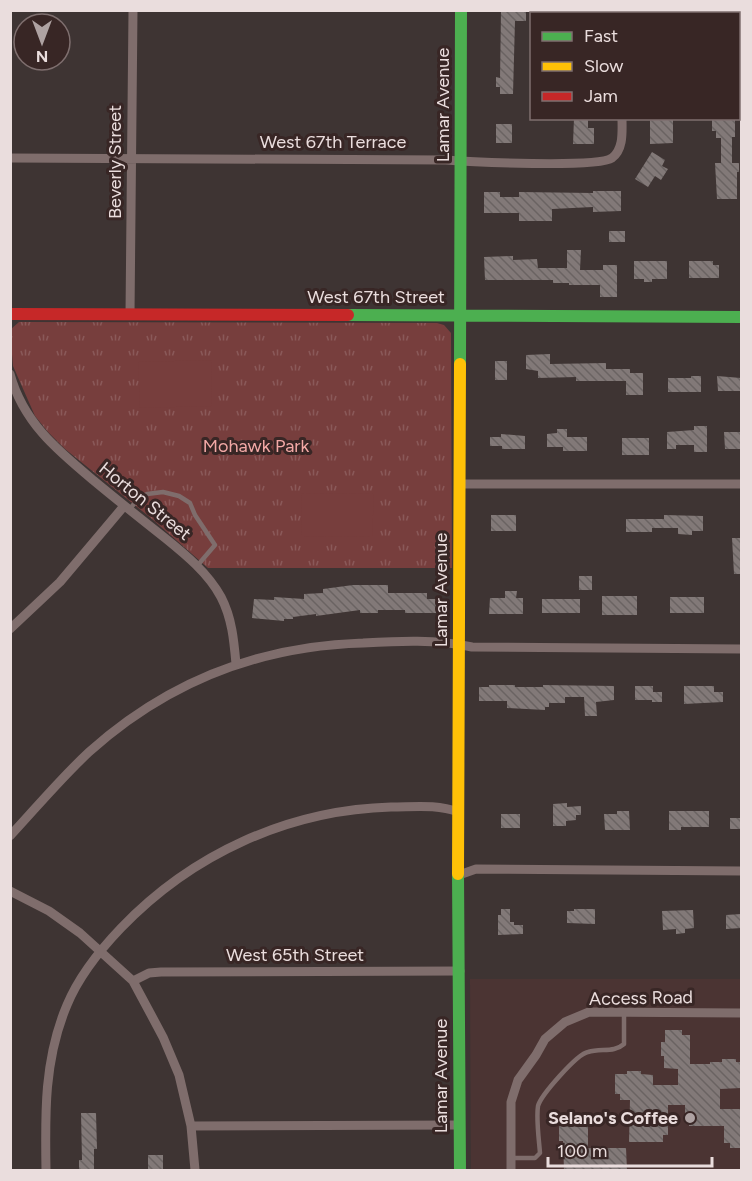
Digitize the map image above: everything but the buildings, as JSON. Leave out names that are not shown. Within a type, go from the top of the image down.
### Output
[{"type":"street","name":"Beverly Street","points":[[130,314],[133,10]]},
{"type":"street","name":"Lamar Avenue","points":[[460,1170],[458,813],[461,10]]},
{"type":"street","name":"West 67th Terrace","points":[[10,158],[594,163],[612,158],[620,148],[622,120]]},
{"type":"street","name":"West 67th Street","points":[[10,314],[741,316]]},
{"type":"street","name":"Horton Street","points":[[10,374],[13,393],[27,415],[52,445],[197,566],[211,582],[228,612],[236,664]]},
{"type":"street","points":[[459,484],[741,484]]},
{"type":"street","points":[[10,629],[60,582],[127,508]]},
{"type":"street","points":[[10,836],[87,754],[117,728],[156,702],[184,686],[236,664],[296,648],[334,644],[447,642],[472,647],[741,649]]},
{"type":"street","points":[[46,1170],[45,1102],[48,1071],[54,1040],[75,989],[100,952],[136,912],[167,885],[225,849],[270,829],[324,814],[371,808],[443,807],[458,813]]},
{"type":"street","points":[[459,875],[476,869],[741,871]]},
{"type":"street","points":[[10,891],[49,912],[80,933],[133,981],[163,1037],[179,1075],[191,1126],[195,1170]]},
{"type":"street","name":"West 65th Street","points":[[133,981],[149,973],[161,972],[460,971]]},
{"type":"street","name":"Access Road","points":[[511,1170],[511,1102],[518,1080],[545,1039],[565,1022],[589,1012],[741,1013]]},
{"type":"street","points":[[191,1126],[459,1125]]},
{"type":"lane","points":[[127,508],[147,494],[163,492],[179,496],[190,504],[214,545],[197,566]]},
{"type":"lane","points":[[511,1158],[535,1158],[540,1153],[538,1106],[573,1062],[586,1052],[618,1049],[624,1044],[624,1013]]},
{"type":"shaded area","points":[[470,979],[741,979],[741,1170],[471,1170]]},
{"type":"green space","name":"Mohawk Park","points":[[19,322],[437,323],[444,325],[451,333],[452,568],[208,568],[152,519],[65,449],[35,416],[13,366],[10,330]]},
{"type":"green space","points":[[211,360],[212,406],[140,408],[138,362]]},
{"type":"green space","points":[[302,493],[374,494],[372,536],[301,537]]},
{"type":"traffic: fast","points":[[460,364],[461,10]]},
{"type":"traffic: fast","points":[[348,315],[742,317]]},
{"type":"traffic: fast","points":[[458,874],[460,1170]]},
{"type":"traffic: slow","points":[[458,874],[460,364]]},
{"type":"traffic: jam","points":[[10,314],[348,315]]},
{"type":"place","name":"Selano's Coffee","points":[[690,1118]]}]
